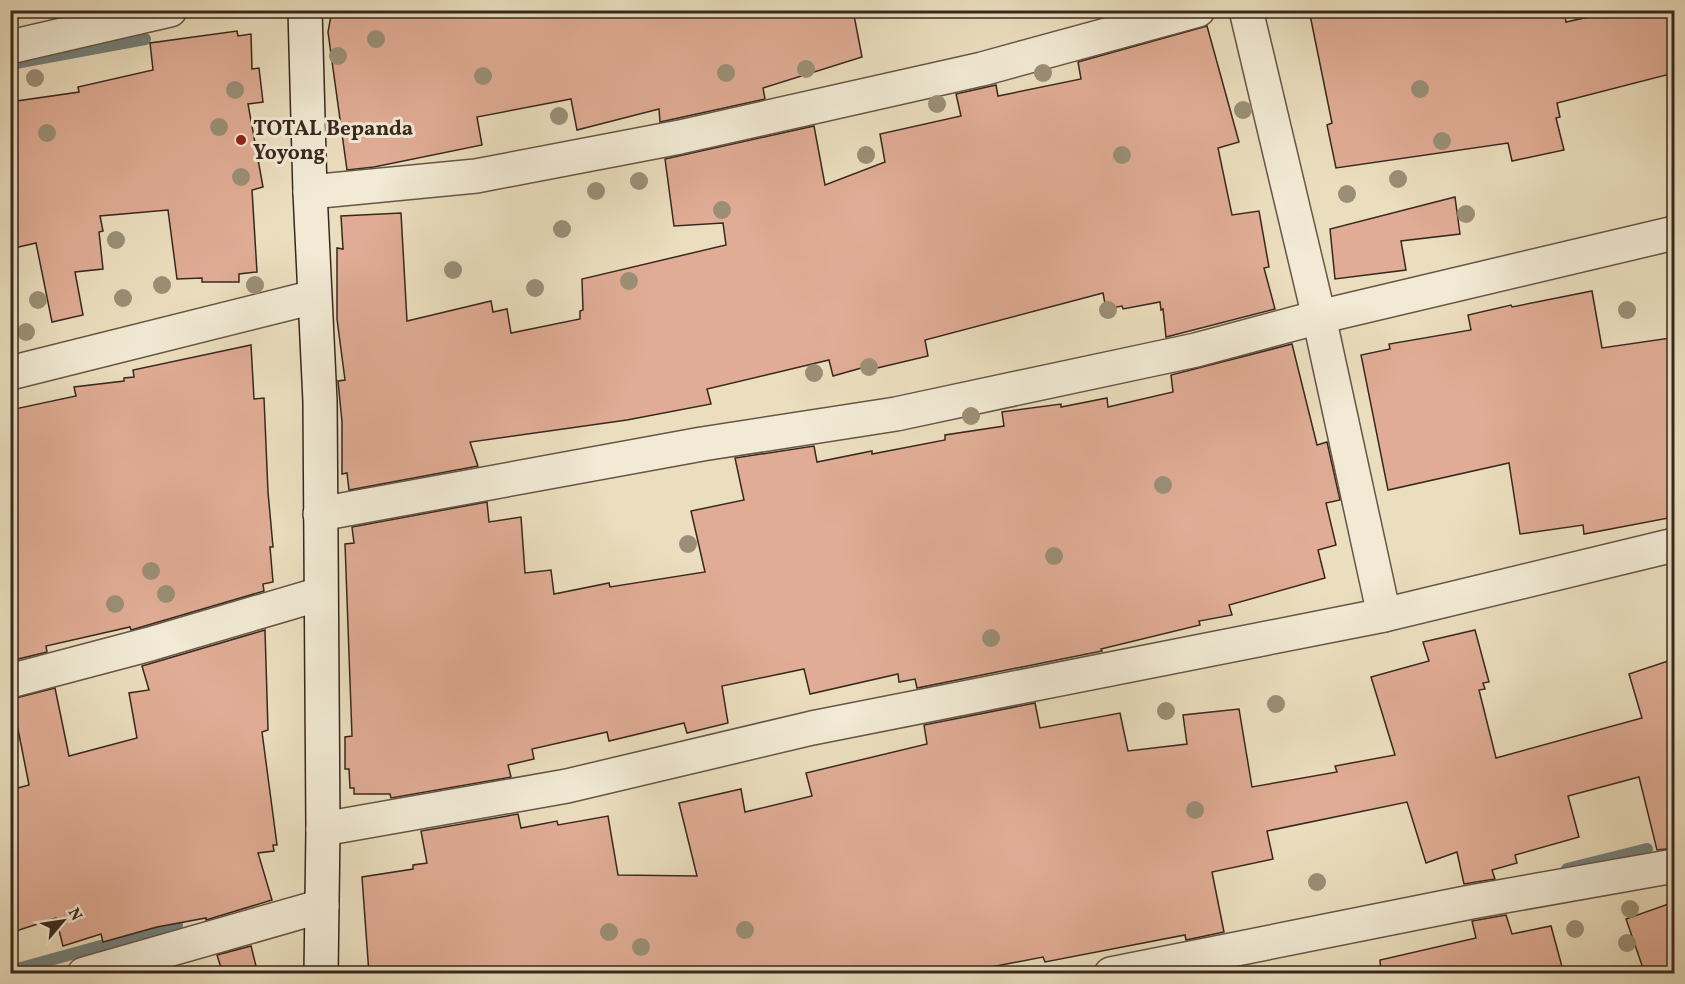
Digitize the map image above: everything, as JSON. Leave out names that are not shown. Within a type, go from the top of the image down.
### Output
[{"type":"street","points":[[10,47],[170,10]]},
{"type":"street","points":[[305,10],[314,297],[320,401],[323,829],[321,974]]},
{"type":"street","points":[[310,192],[476,176],[680,137],[982,69],[1198,10]]},
{"type":"street","points":[[1246,10],[1319,317],[1384,615]]},
{"type":"street","points":[[320,514],[702,444],[896,414],[1196,350],[1319,317],[1674,233]]},
{"type":"street","points":[[10,373],[314,297]]},
{"type":"street","points":[[323,829],[567,786],[812,728],[1384,615],[1674,545]]},
{"type":"street","points":[[10,681],[150,644],[320,594]]},
{"type":"street","points":[[1111,974],[1472,902],[1674,866]]},
{"type":"street","points":[[84,974],[322,906]]},
{"type":"building","points":[[332,10],[853,10],[862,57],[763,88],[765,99],[660,122],[659,109],[577,130],[571,99],[477,117],[482,145],[374,167],[347,170],[328,32]]},
{"type":"building","points":[[1309,10],[1564,10],[1566,22],[1620,10],[1674,10],[1674,73],[1557,103],[1560,117],[1556,118],[1564,150],[1512,161],[1508,143],[1336,168],[1327,125],[1332,123]]},
{"type":"building","points":[[1207,26],[1239,142],[1218,148],[1232,215],[1259,211],[1269,267],[1264,268],[1275,309],[1166,337],[1160,302],[1123,309],[1122,306],[1106,309],[1103,293],[925,340],[928,356],[873,369],[872,365],[833,376],[829,360],[707,389],[711,404],[627,420],[470,442],[478,466],[349,490],[347,473],[342,474],[342,422],[338,381],[345,380],[337,319],[337,248],[343,249],[341,216],[401,213],[407,321],[491,301],[493,312],[507,309],[511,333],[580,319],[580,311],[583,310],[582,279],[726,245],[723,223],[674,226],[665,159],[814,126],[825,185],[885,162],[880,134],[961,116],[956,94],[996,85],[998,96],[1081,79],[1078,62]]},
{"type":"building","points":[[237,31],[238,36],[251,34],[252,69],[259,68],[263,102],[248,104],[263,187],[252,190],[257,272],[239,274],[239,282],[202,282],[202,278],[177,279],[168,210],[100,216],[103,231],[99,232],[103,269],[75,272],[83,315],[52,322],[36,243],[10,249],[10,102],[79,92],[78,87],[153,70],[150,43]]},
{"type":"building","points":[[1455,197],[1460,234],[1401,241],[1406,270],[1335,279],[1330,229]]},
{"type":"building","points":[[1592,291],[1602,348],[1670,338],[1674,370],[1674,517],[1584,534],[1583,525],[1520,534],[1509,463],[1388,490],[1361,355],[1390,349],[1389,344],[1471,330],[1468,315]]},
{"type":"building","points":[[1292,344],[1317,445],[1327,442],[1340,500],[1326,503],[1336,545],[1318,550],[1325,578],[1229,605],[1232,615],[1199,621],[1200,625],[1101,649],[1102,651],[917,688],[915,679],[899,682],[898,674],[810,694],[804,669],[722,686],[728,723],[687,733],[684,723],[609,741],[607,732],[532,749],[534,759],[508,765],[511,777],[391,798],[390,794],[354,794],[354,788],[350,788],[349,769],[345,769],[345,737],[352,736],[345,544],[354,543],[352,527],[487,502],[489,522],[521,517],[525,573],[551,570],[554,594],[609,583],[610,587],[705,572],[691,511],[744,500],[735,458],[814,446],[817,462],[945,440],[945,435],[1004,426],[1002,412],[1061,404],[1061,407],[1107,398],[1108,407],[1173,392],[1171,375]]},
{"type":"building","points":[[251,345],[254,399],[264,398],[273,582],[263,584],[264,591],[131,630],[130,627],[46,646],[47,652],[10,661],[10,410],[76,396],[74,387],[124,381],[124,378],[134,377],[133,370]]},
{"type":"building","points":[[265,630],[268,730],[262,732],[277,845],[273,845],[274,851],[258,853],[272,900],[206,920],[206,918],[157,927],[103,942],[101,934],[63,946],[56,918],[10,933],[10,790],[29,785],[12,699],[55,688],[69,756],[137,738],[129,693],[149,690],[142,666]]},
{"type":"building","points":[[1475,630],[1489,682],[1483,683],[1485,689],[1479,690],[1496,758],[1642,718],[1629,674],[1674,659],[1674,848],[1657,850],[1639,777],[1568,796],[1579,837],[1515,855],[1517,863],[1492,870],[1495,879],[1464,884],[1457,852],[1426,863],[1407,802],[1267,831],[1273,859],[1212,872],[1224,932],[1186,940],[1185,935],[1045,962],[1043,957],[955,974],[369,974],[362,877],[413,869],[413,865],[427,863],[421,831],[518,814],[521,828],[557,821],[558,825],[608,816],[618,875],[697,876],[679,803],[741,789],[745,812],[812,796],[806,773],[927,744],[924,725],[1035,703],[1040,728],[1120,713],[1128,751],[1187,744],[1183,715],[1239,709],[1252,787],[1337,772],[1335,766],[1395,755],[1371,677],[1429,661],[1423,642]]},
{"type":"building","points":[[1674,902],[1674,974],[1645,974],[1626,919]]},
{"type":"building","points":[[1506,915],[1512,934],[1551,926],[1564,974],[1381,974],[1380,960],[1476,938],[1472,921]]},
{"type":"building","points":[[251,946],[258,974],[223,974],[217,955]]},
{"type":"waterway","points":[[10,64],[145,39]]},
{"type":"waterway","points":[[1567,869],[1647,849]]},
{"type":"waterway","points":[[10,971],[177,925]]},
{"type":"place","name":"TOTAL Bepanda Yoyong","points":[[241,140]]}]
